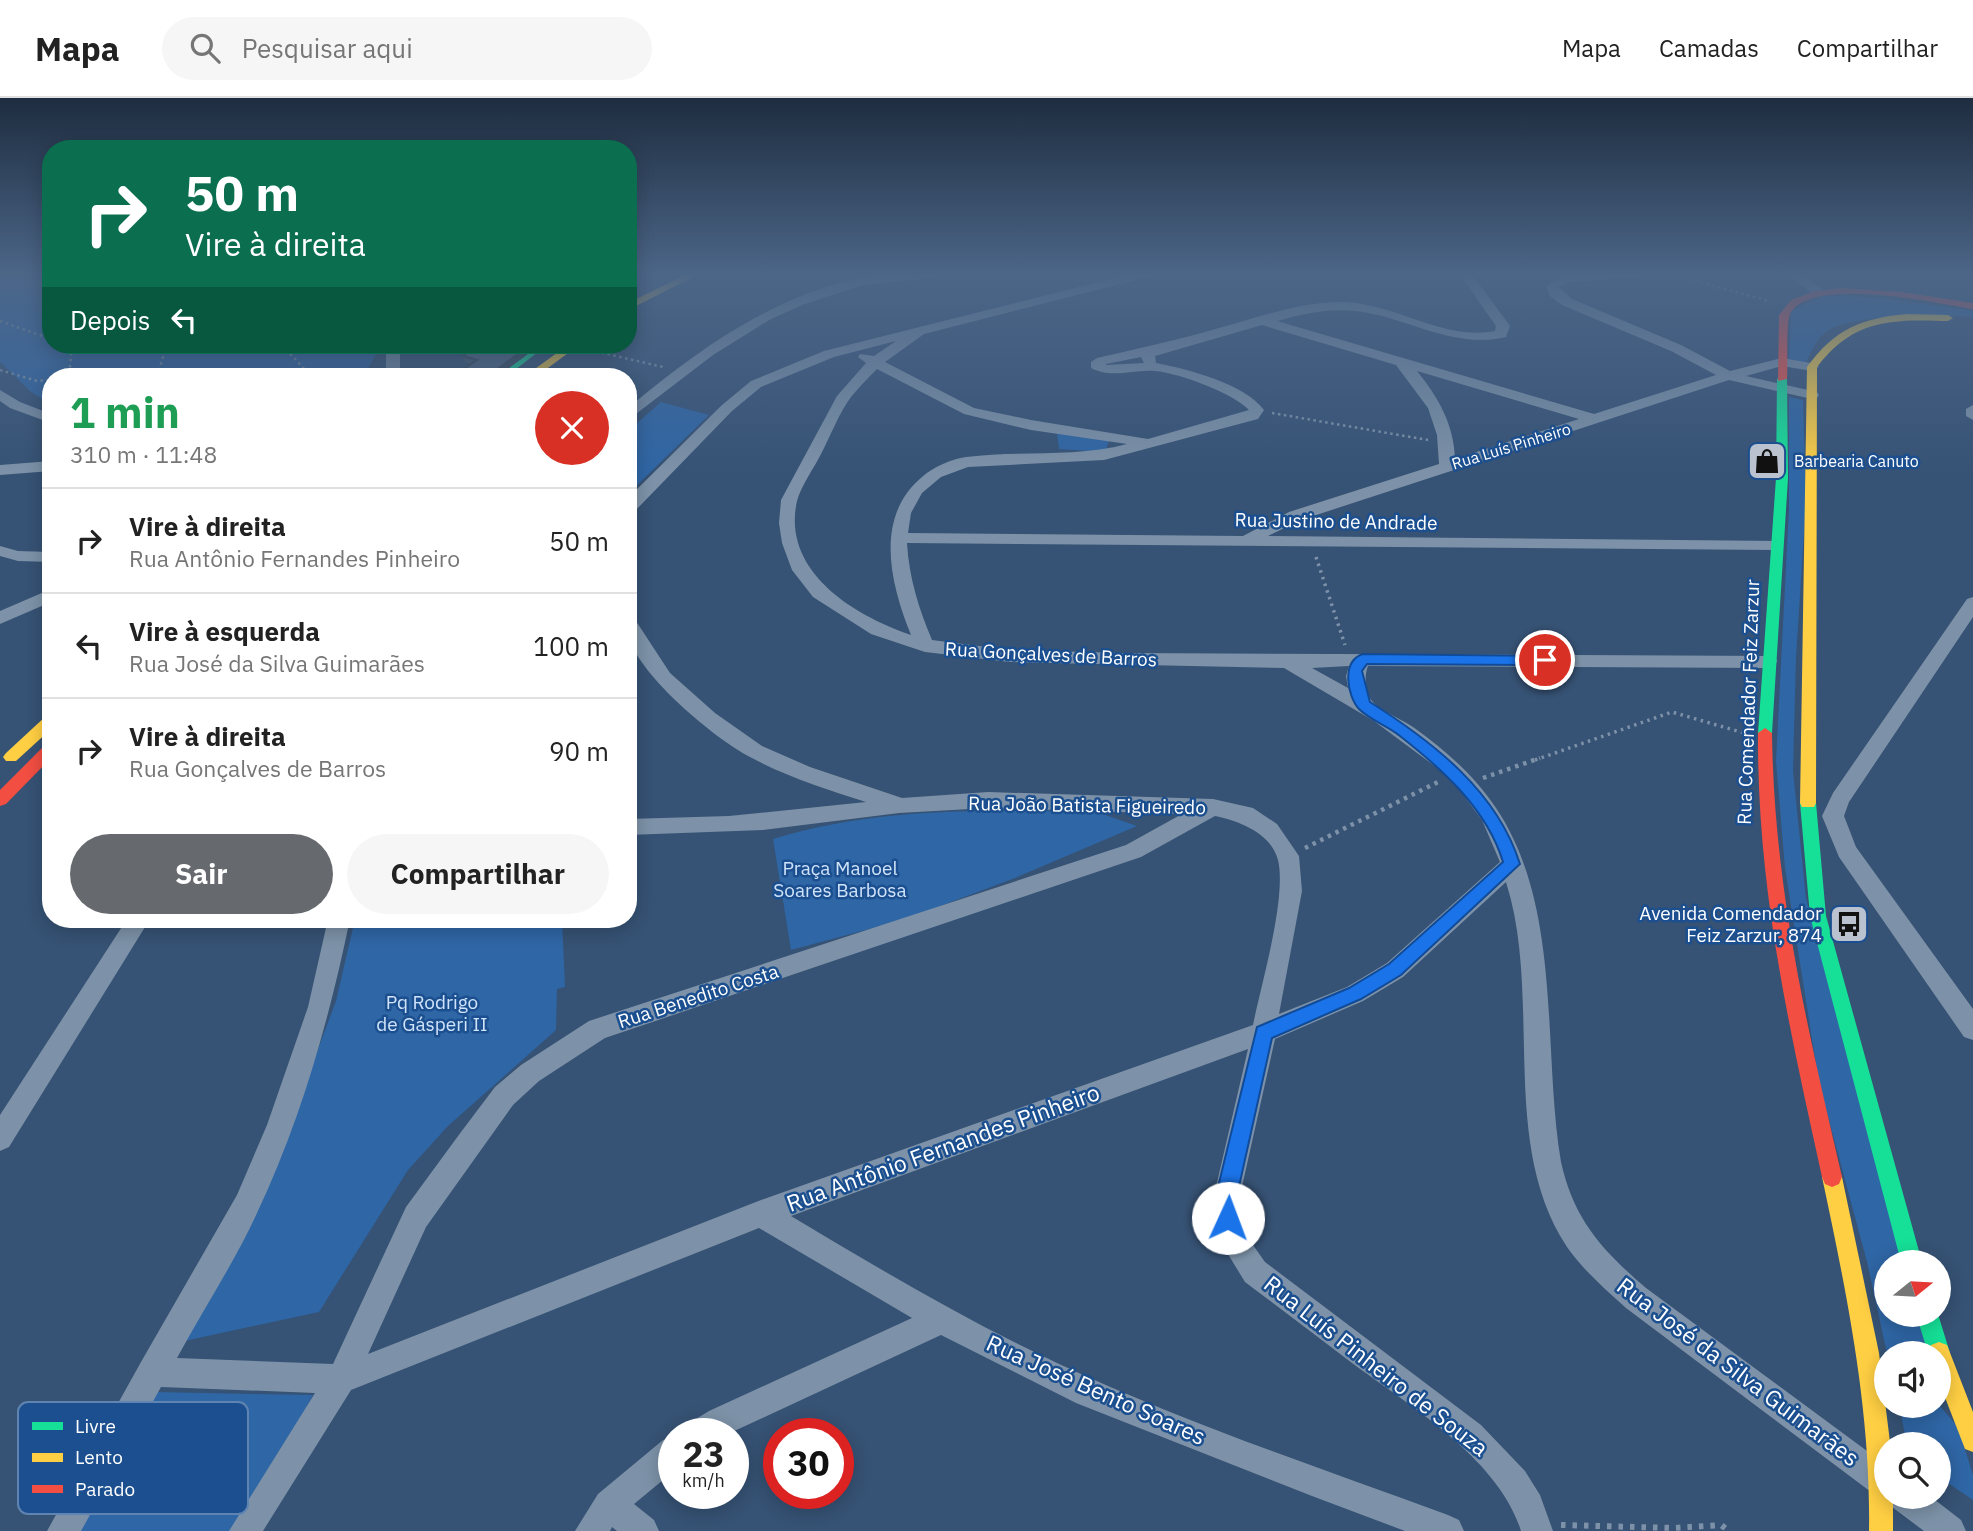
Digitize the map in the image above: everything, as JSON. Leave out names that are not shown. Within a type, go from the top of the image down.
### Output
[{"type":"main road","name":"Rua Comendador Feiz Zarzur","points":[[1782,340],[1782,478],[1774,545],[1768,661],[1766,835],[1782,947],[1861,1310],[1882,1432]]},
{"type":"main road","points":[[1830,340],[1812,367],[1808,810],[1818,916],[1909,1250]]},
{"type":"main road","points":[[511,368],[530,354]]},
{"type":"main road","points":[[541,368],[561,354]]},
{"type":"main road","points":[[0,767],[42,729]]},
{"type":"main road","points":[[0,800],[42,757]]},
{"type":"main road","points":[[1951,1384],[1973,1441]]},
{"type":"main road","name":"Rua Comendador Feiz Zarzur","points":[[1881,1531],[1886,1509]]},
{"type":"street","points":[[637,408],[703,354],[726,340]]},
{"type":"street","points":[[637,499],[727,408],[756,384],[789,369],[884,340]]},
{"type":"street","name":"Rua Gonçalves de Barros","points":[[907,340],[874,363],[844,396],[822,433],[789,500],[788,533],[801,570],[820,593],[877,629],[925,646],[1010,656],[1086,659],[1287,662],[1356,659],[1768,661]]},
{"type":"street","points":[[925,646],[905,596],[897,558],[897,538],[906,506],[915,491],[946,467],[1003,458],[1104,455],[1253,416],[1257,410],[1254,404],[1232,391],[1157,368],[1109,370],[1096,365],[1102,361],[1194,340]]},
{"type":"street","points":[[1329,340],[1597,420]]},
{"type":"street","points":[[1657,340],[1728,376],[1812,395]]},
{"type":"street","points":[[848,349],[969,411],[1047,428],[1147,443]]},
{"type":"street","points":[[1152,351],[1148,359],[1157,368]]},
{"type":"street","points":[[1401,361],[1426,388],[1437,408],[1447,443],[1447,465]]},
{"type":"street","name":"Rua Luís Pinheiro","points":[[1247,540],[1295,516],[1728,376],[1782,362],[1812,367]]},
{"type":"street","points":[[0,394],[15,405],[42,416]]},
{"type":"street","points":[[1973,409],[1973,416]]},
{"type":"street","points":[[1043,457],[1047,428]]},
{"type":"street","points":[[0,470],[42,467]]},
{"type":"street","points":[[1295,516],[1294,524],[1306,542]]},
{"type":"street","name":"Rua Justino de Andrade","points":[[897,538],[1247,540],[1490,546],[1774,545]]},
{"type":"street","points":[[0,551],[18,556],[42,557]]},
{"type":"street","points":[[0,618],[42,598]]},
{"type":"street","points":[[1973,603],[1840,799],[1833,816],[1847,851],[1973,1029]]},
{"type":"street","name":"Rua João Batista Figueiredo","points":[[637,636],[663,678],[708,718],[755,751],[803,772],[902,806],[988,800],[1213,807],[1246,814],[1269,830],[1288,856]]},
{"type":"street","points":[[1356,659],[1355,679],[1364,705]]},
{"type":"street","name":"Rua José da Silva Guimarães","points":[[1287,662],[1404,730],[1461,779],[1506,844],[1523,911],[1532,967],[1544,1143],[1555,1192],[1571,1228],[1599,1264],[1636,1298],[1874,1474]]},
{"type":"street","points":[[0,746],[42,727]]},
{"type":"street","points":[[637,827],[698,828],[774,823],[902,806]]},
{"type":"street","name":"Rua Benedito Costa","points":[[341,1379],[416,1217],[504,1096],[530,1073],[598,1029],[1133,850],[1213,807]]},
{"type":"street","points":[[1808,810],[1833,816]]},
{"type":"street","points":[[1264,1032],[1291,891],[1288,856]]},
{"type":"street","name":"Rua Antônio Fernandes Pinheiro","points":[[151,1372],[341,1379],[761,1214],[1264,1032],[1355,994],[1395,970],[1512,864]]},
{"type":"street","points":[[0,1139],[133,928]]},
{"type":"street","points":[[134,1402],[247,1205],[280,1125],[320,1007],[337,928]]},
{"type":"street","name":"Rua Luís Pinheiro de Souza","points":[[1264,1032],[1228,1191],[1228,1218],[1237,1246],[1255,1272],[1468,1433],[1506,1472],[1519,1490],[1536,1528]]},
{"type":"street","name":"Rua José Bento Soares","points":[[761,1214],[941,1320],[1086,1391],[1267,1464],[1448,1531]]},
{"type":"street","points":[[729,1418],[941,1320]]},
{"type":"street","points":[[245,1531],[341,1379]]},
{"type":"street","points":[[591,1531],[609,1505],[658,1464]]},
{"type":"street","points":[[609,1505],[643,1531]]},
{"type":"street","name":"Rua José da Silva Guimarães","points":[[1920,1509],[1950,1531]]},
{"type":"street","points":[[63,1531],[72,1514]]},
{"type":"path","points":[[290,354],[303,368]]},
{"type":"path","points":[[611,354],[682,371]]},
{"type":"path","points":[[0,370],[42,381]]},
{"type":"path","points":[[0,379],[11,373]]},
{"type":"path","points":[[1257,410],[1447,443]]},
{"type":"path","points":[[1306,542],[1356,659]]},
{"type":"path","points":[[1288,856],[1461,779],[1672,712],[1765,740]]},
{"type":"path","points":[[1536,1528],[1674,1528],[1721,1525],[1729,1531]]},
{"type":"green space","points":[[0,340],[42,340],[42,354],[376,354],[368,368],[42,368],[42,399],[0,362]]},
{"type":"green space","points":[[1790,340],[1819,340],[1806,363],[1789,359]]},
{"type":"green space","points":[[1789,397],[1803,400],[1806,502],[1796,657],[1793,771],[1806,898],[1901,1250],[1874,1250],[1874,1294],[1819,1083],[1785,868],[1776,761],[1789,508]]},
{"type":"green space","points":[[661,402],[709,415],[637,485],[637,423]]},
{"type":"green space","points":[[1057,433],[1110,438],[1105,452],[1059,449]]},
{"type":"green space","name":"Praça Manoel Soares Barbosa","points":[[972,811],[1094,811],[1137,826],[1015,878],[903,920],[791,950],[773,839],[813,828],[892,816]]},
{"type":"green space","name":"Pq Rodrigo de Gásperi II","points":[[353,928],[562,928],[565,987],[557,989],[556,1030],[448,1126],[408,1170],[319,1312],[175,1343],[264,1194],[336,1001]]},
{"type":"green space","points":[[1881,1327],[1923,1327],[1928,1341],[1884,1341]]},
{"type":"green space","points":[[155,1392],[313,1395],[239,1531],[78,1531],[87,1514],[248,1514],[248,1402],[149,1402]]},
{"type":"green space","points":[[1902,1418],[1950,1418],[1958,1427],[1973,1475],[1973,1500],[1951,1485],[1951,1432],[1905,1432]]},
{"type":"building","points":[[518,354],[499,368],[465,368],[477,360],[463,356]]},
{"type":"traffic: fast","points":[[511,368],[530,354]]},
{"type":"traffic: fast","points":[[1765,733],[1782,478],[1782,379]]},
{"type":"traffic: fast","points":[[1808,803],[1818,916],[1909,1250]]},
{"type":"traffic: fast","points":[[1931,1327],[1935,1341]]},
{"type":"traffic: slow","points":[[1808,803],[1812,367],[1836,340]]},
{"type":"traffic: slow","points":[[541,368],[561,354]]},
{"type":"traffic: slow","points":[[11,757],[42,728]]},
{"type":"traffic: slow","points":[[1832,1177],[1868,1353],[1879,1442],[1881,1531]]},
{"type":"traffic: slow","points":[[1951,1384],[1973,1441]]},
{"type":"traffic: jam","points":[[1782,379],[1783,340]]},
{"type":"traffic: jam","points":[[1765,733],[1765,789],[1776,901],[1795,1012],[1832,1177]]},
{"type":"traffic: jam","points":[[0,800],[42,757]]},
{"type":"place","name":"Barbearia Canuto","points":[[1767,461]]},
{"type":"place","name":"Avenida Comendador Feiz Zarzur, 874","points":[[1849,924]]},
{"type":"route","points":[[1228,1218],[1228,1191],[1242,1118],[1264,1032],[1355,994],[1395,970],[1512,864],[1506,844],[1466,784],[1404,730],[1364,705],[1355,679],[1355,670],[1363,659],[1545,660]]}]
